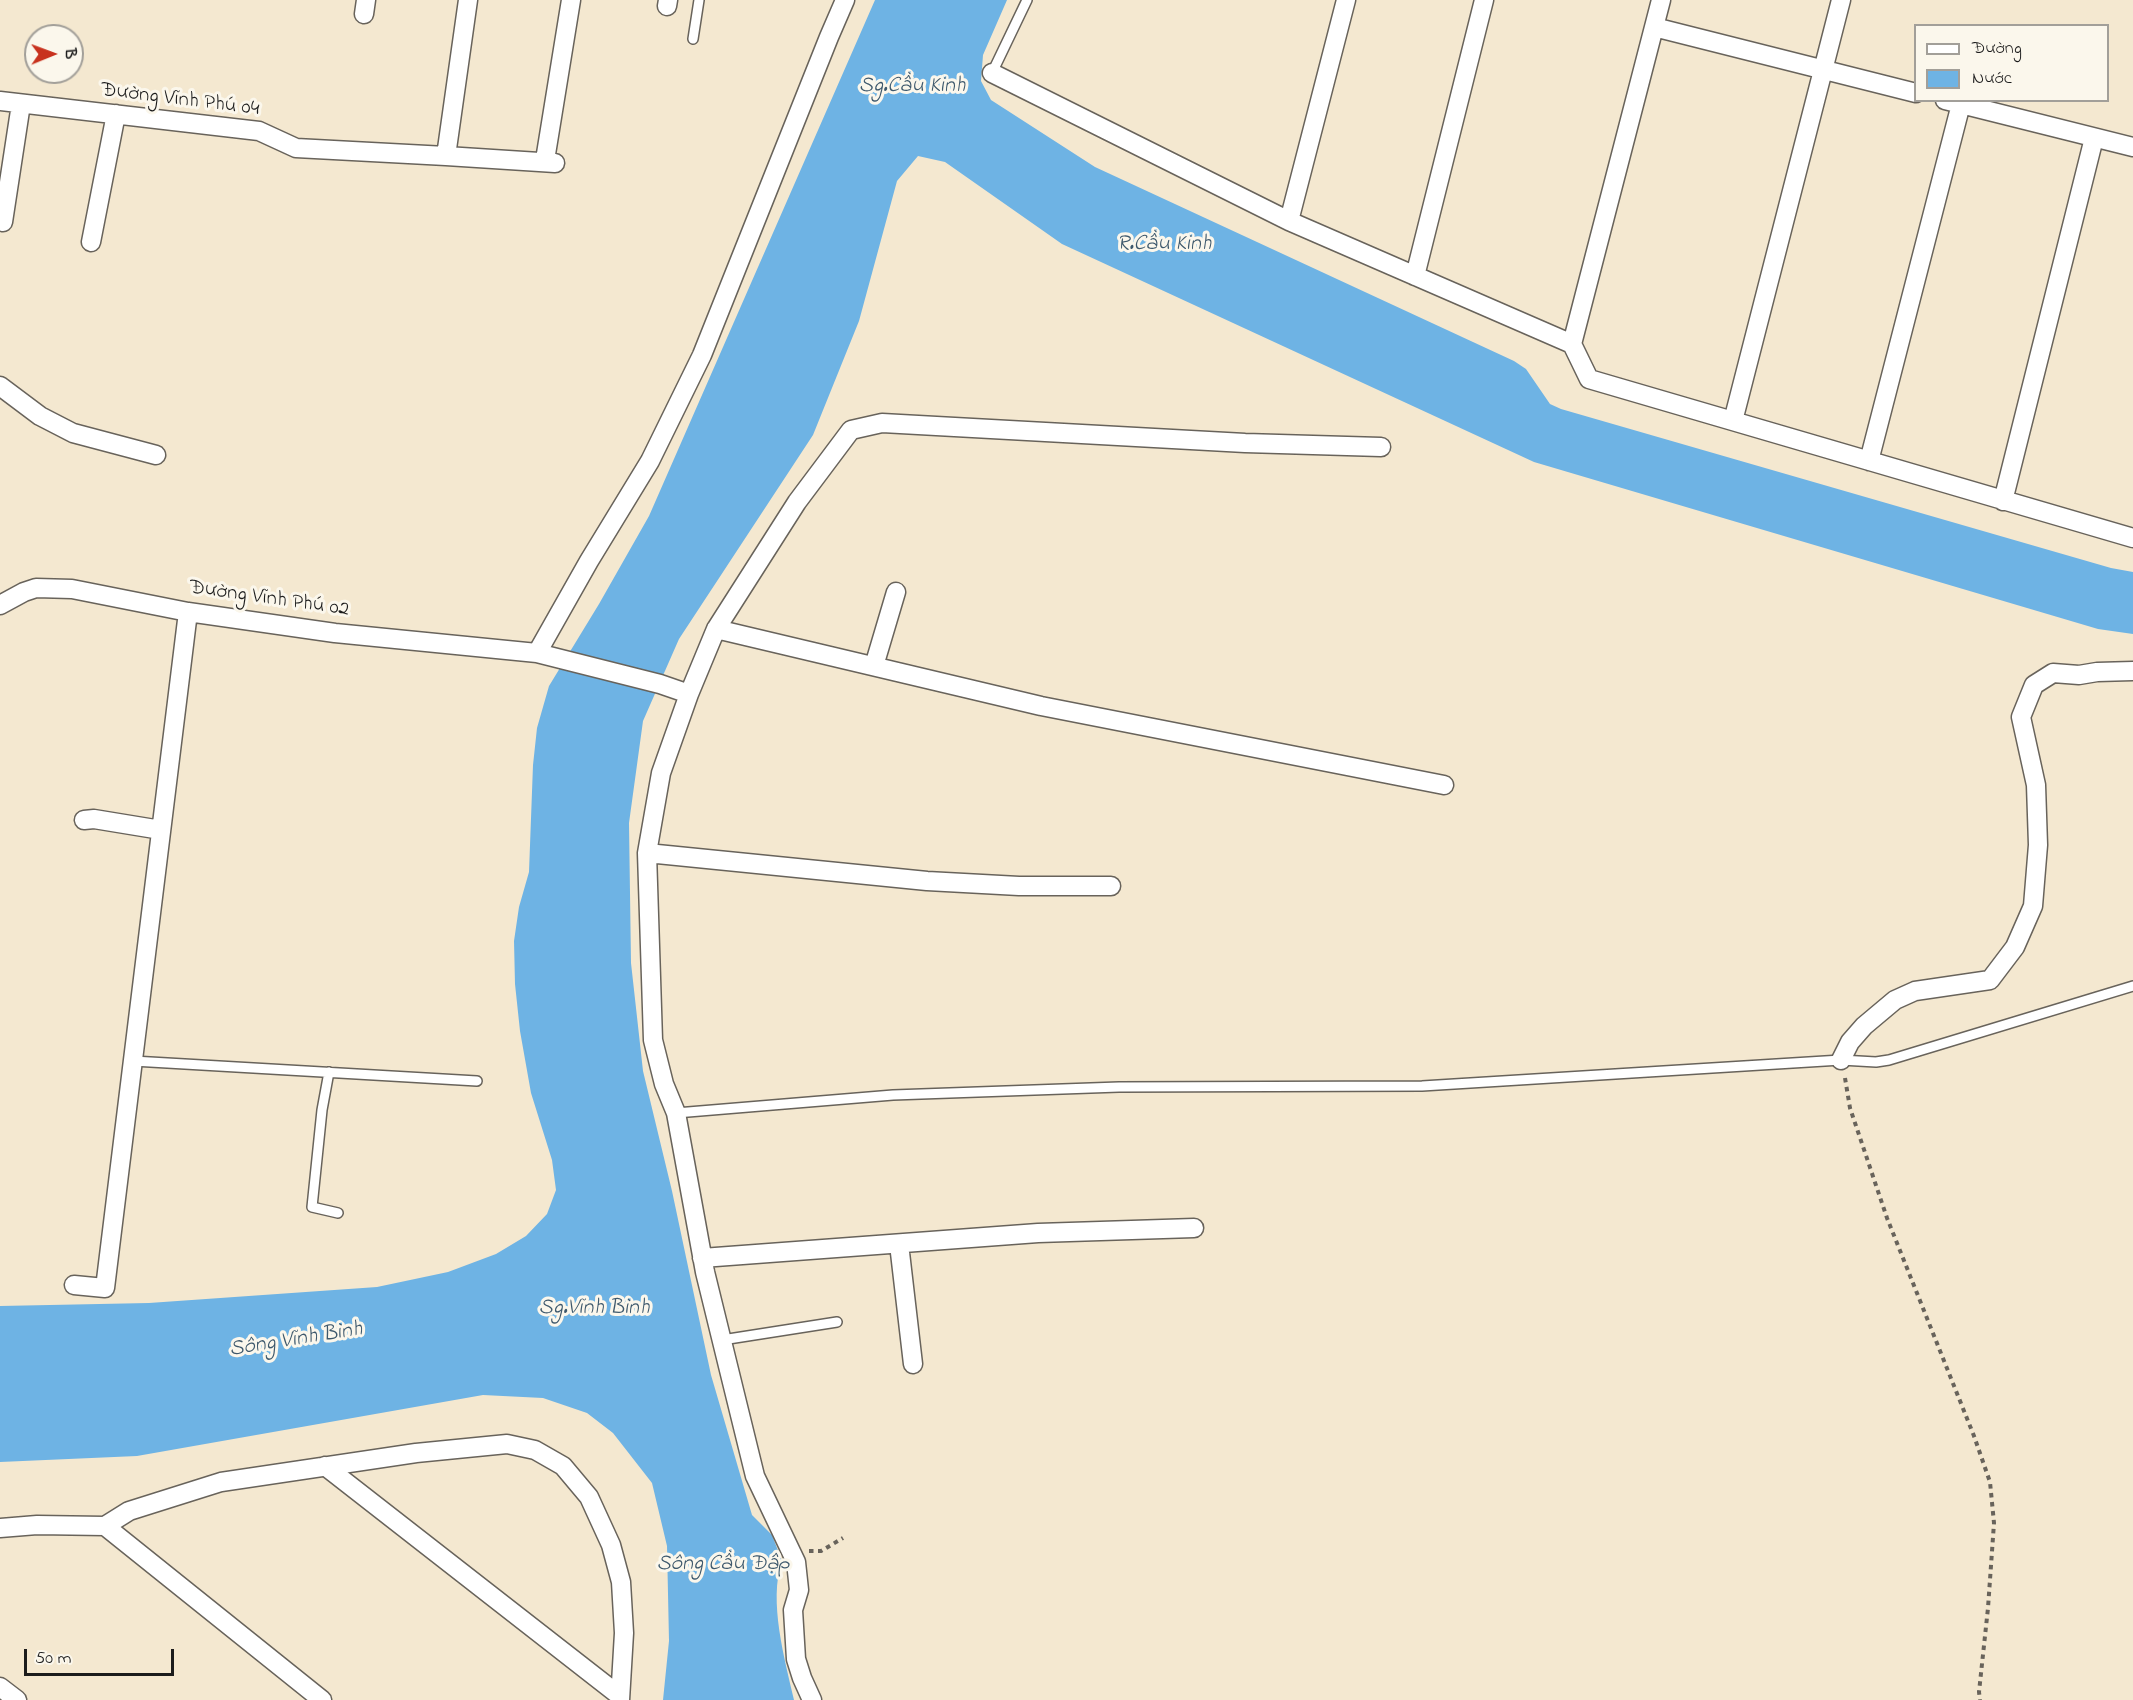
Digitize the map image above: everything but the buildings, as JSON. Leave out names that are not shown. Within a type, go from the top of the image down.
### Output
[{"type":"street","points":[[446,156],[468,0]]},
{"type":"street","name":"Đường Vĩnh Phú 04","points":[[0,101],[259,132],[296,148],[446,156],[550,158],[571,0]]},
{"type":"street","points":[[544,655],[589,561],[650,461],[702,355],[824,48],[846,0]]},
{"type":"street","points":[[1289,221],[1346,0]]},
{"type":"street","points":[[1415,276],[1484,0]]},
{"type":"street","points":[[1661,0],[1572,344],[1589,379],[2133,538]]},
{"type":"street","points":[[1733,421],[1841,0]]},
{"type":"street","points":[[1654,27],[1914,93]]},
{"type":"street","points":[[992,73],[1289,221],[1572,344]]},
{"type":"street","points":[[1869,461],[1953,102],[2133,147]]},
{"type":"street","points":[[3,222],[21,104]]},
{"type":"street","points":[[92,242],[116,114]]},
{"type":"street","points":[[2003,501],[2094,138]]},
{"type":"street","points":[[0,386],[40,416],[73,433],[156,455]]},
{"type":"street","points":[[812,1700],[796,1659],[792,1610],[799,1590],[796,1562],[755,1476],[702,1258],[676,1113],[664,1084],[653,1040],[647,853],[661,773],[689,694],[716,629],[797,502],[850,429],[882,423],[1245,443],[1381,447]]},
{"type":"street","name":"Đường Vĩnh Phú 02","points":[[0,605],[24,592],[51,587],[72,589],[188,612],[335,633],[544,655],[660,684],[689,694]]},
{"type":"street","points":[[874,666],[896,592]]},
{"type":"street","points":[[74,1285],[105,1288],[188,612]]},
{"type":"street","points":[[716,629],[1041,706],[1444,785]]},
{"type":"street","points":[[1841,1060],[1857,1034],[1895,1000],[1915,991],[1990,980],[2015,947],[2033,906],[2038,845],[2036,785],[2021,717],[2034,685],[2053,673],[2079,675],[2133,671]]},
{"type":"street","points":[[84,820],[94,819],[161,830]]},
{"type":"street","points":[[647,853],[927,881],[1019,886],[1111,886]]},
{"type":"street","points":[[702,1258],[1038,1233],[1194,1228]]},
{"type":"street","points":[[899,1244],[913,1364]]},
{"type":"street","points":[[0,1528],[36,1525],[105,1526],[129,1511],[221,1482],[325,1466],[416,1453],[507,1444],[535,1450],[563,1466],[589,1497],[611,1545],[621,1582],[624,1633],[620,1698]]},
{"type":"street","points":[[325,1466],[620,1698]]},
{"type":"street","points":[[105,1526],[322,1700]]},
{"type":"street","points":[[0,1687],[17,1700]]},
{"type":"lane","points":[[693,39],[699,0]]},
{"type":"lane","points":[[992,73],[1027,0]]},
{"type":"lane","points":[[676,1113],[893,1095],[1119,1087],[1422,1086],[1841,1060],[1876,1062],[2133,987]]},
{"type":"lane","points":[[133,1061],[477,1081]]},
{"type":"lane","points":[[329,1072],[322,1110],[312,1207],[338,1213]]},
{"type":"lane","points":[[722,1340],[837,1322]]},
{"type":"path","points":[[1841,1060],[1850,1108],[1887,1218],[1974,1436],[1990,1482],[1994,1523],[1980,1700]]},
{"type":"path","points":[[790,1552],[820,1551],[843,1538]]},
{"type":"water","points":[[875,0],[1007,0],[983,55],[981,81],[991,100],[1095,167],[1514,361],[1526,369],[1550,404],[1561,409],[2111,568],[2133,572],[2133,634],[2098,629],[1534,462],[1062,244],[945,162],[918,156],[897,181],[859,321],[813,435],[679,639],[643,721],[629,823],[631,963],[643,1071],[672,1191],[711,1375],[752,1515],[772,1535],[782,1561],[778,1577],[777,1612],[794,1700],[663,1700],[669,1641],[667,1546],[652,1483],[613,1433],[587,1413],[543,1398],[483,1395],[137,1456],[0,1462],[0,1306],[149,1303],[377,1287],[448,1272],[496,1254],[526,1236],[547,1214],[556,1190],[552,1160],[531,1093],[520,1031],[515,984],[514,941],[519,907],[529,872],[533,765],[537,728],[549,686],[649,516]]},
{"type":"water label","name":"Sg.Cầu Kinh","points":[[912,87]]},
{"type":"water label","name":"R.Cầu Kinh","points":[[1164,245]]},
{"type":"water label","name":"Sg.Vĩnh Bình","points":[[594,1309]]},
{"type":"water label","name":"Sông Vĩnh Bình","points":[[296,1341]]},
{"type":"water label","name":"Sông Cầu Đập","points":[[723,1565]]}]
